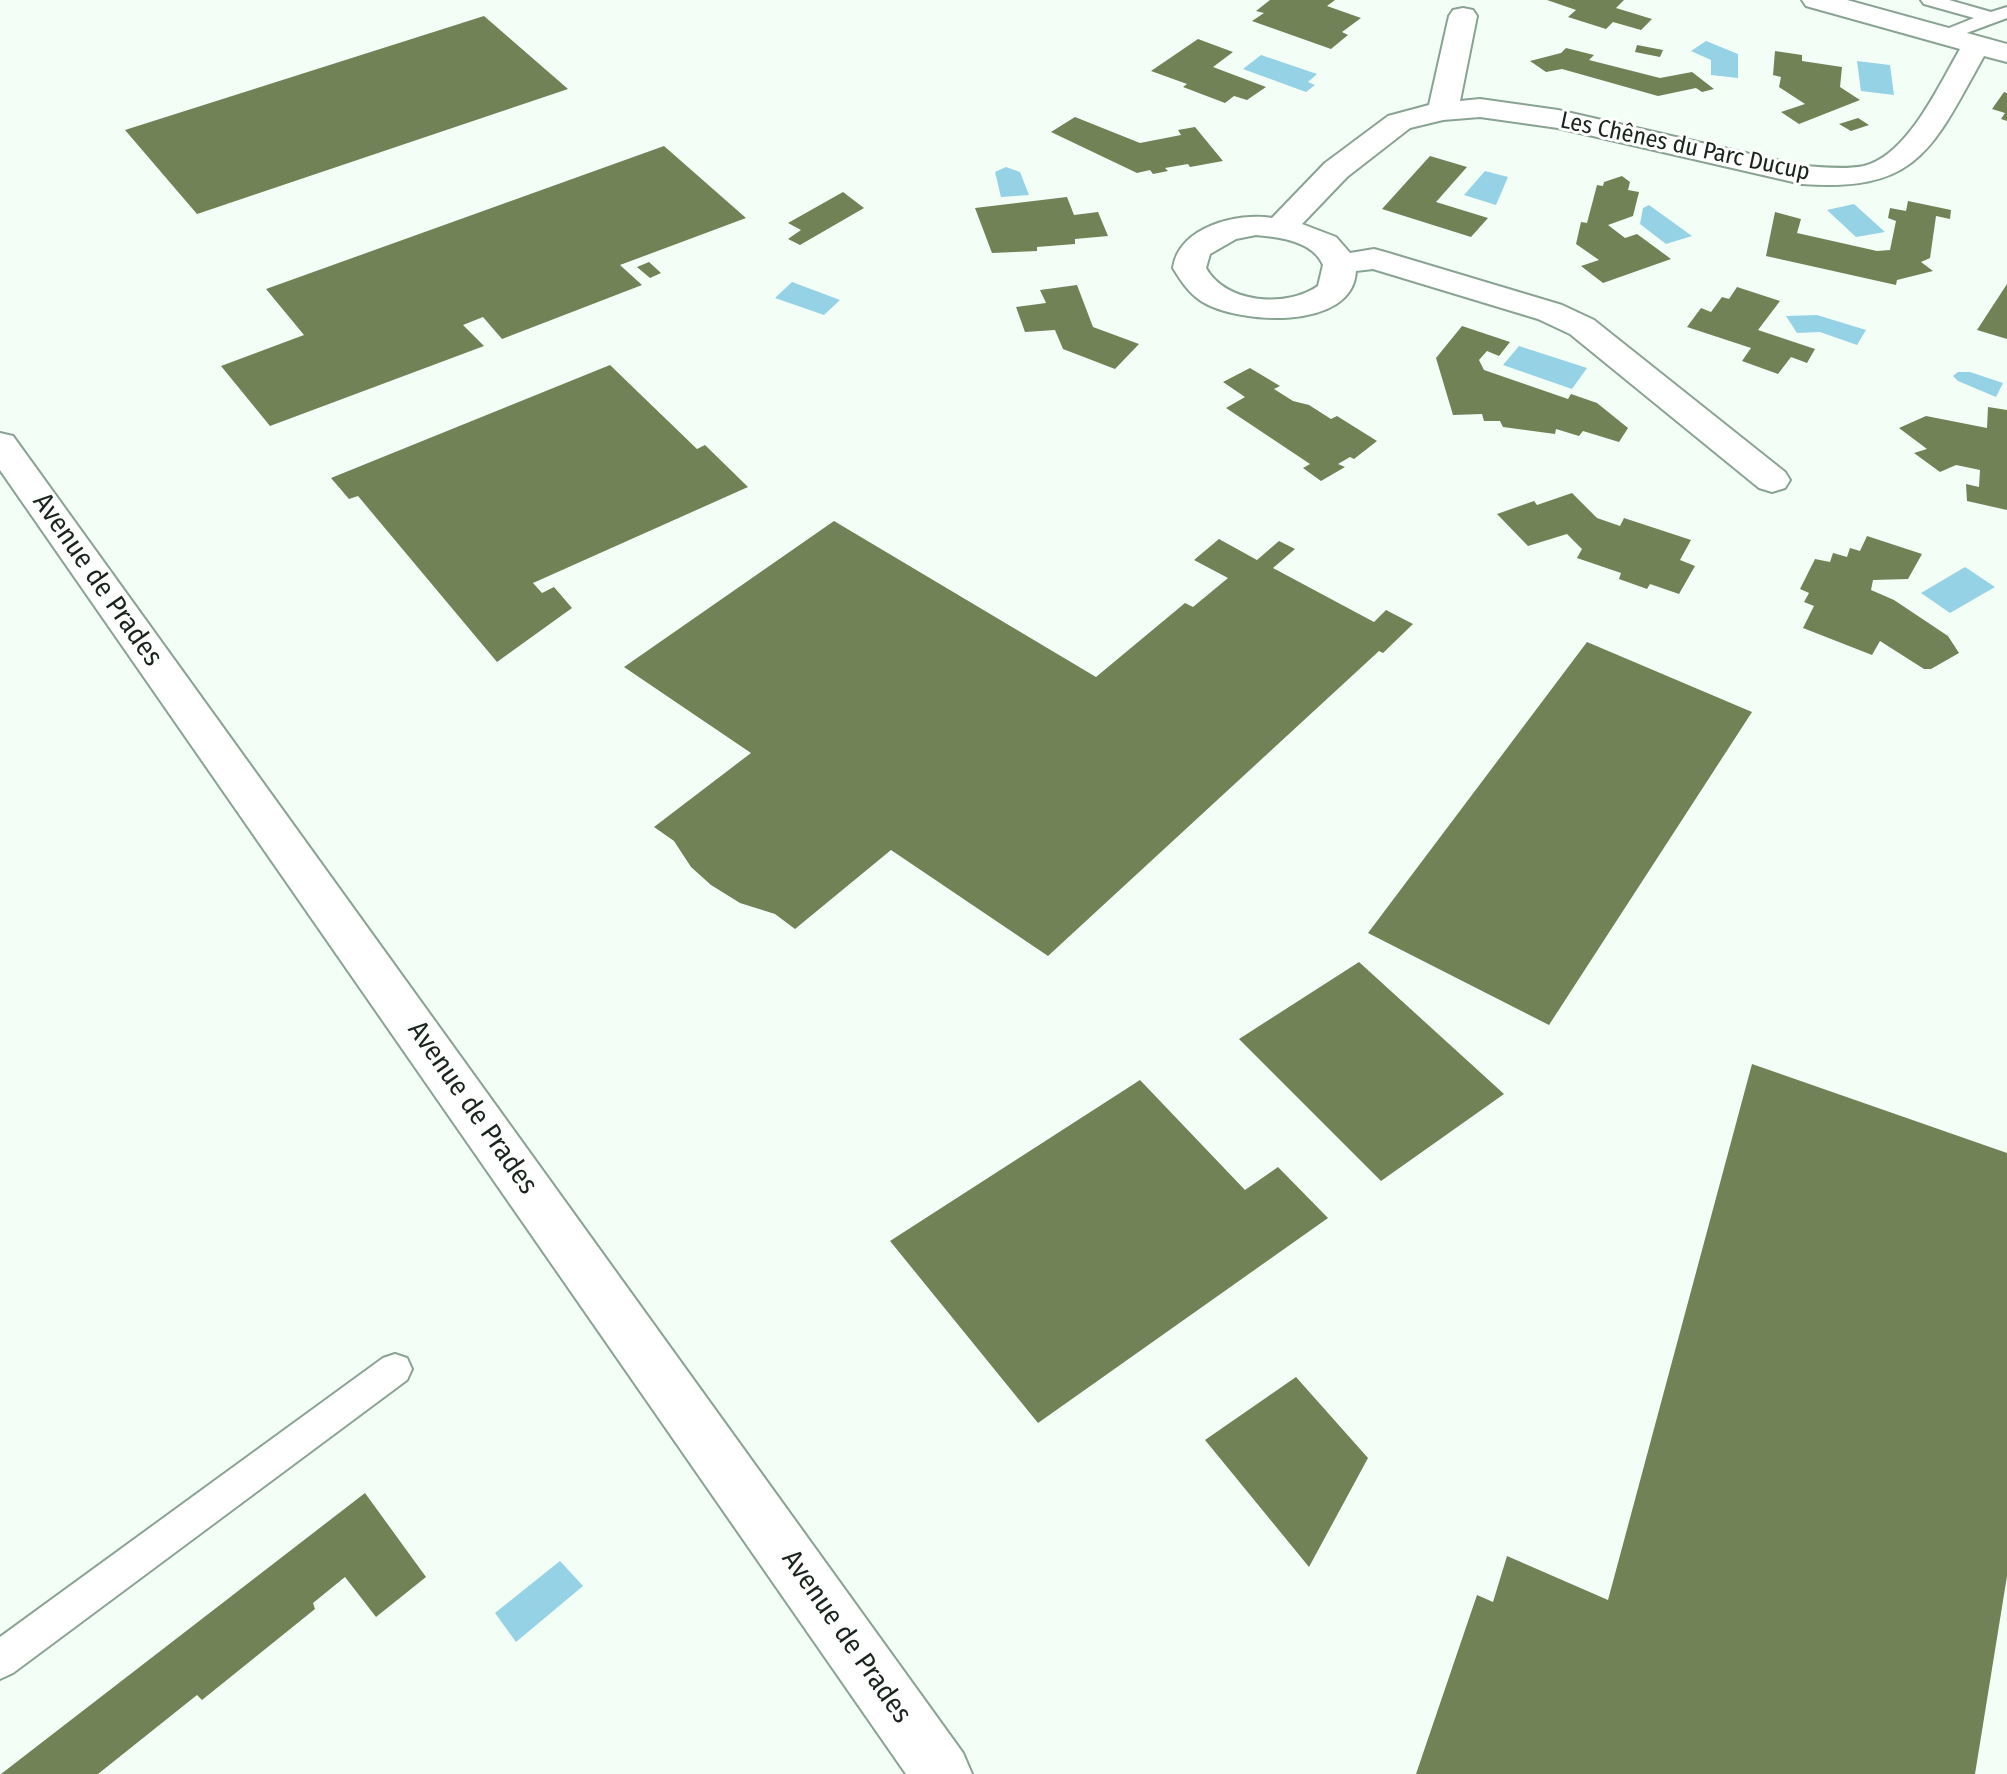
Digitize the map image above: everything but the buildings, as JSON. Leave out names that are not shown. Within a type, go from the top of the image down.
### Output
[{"type":"street","points":[[1816,0],[2007,53]]},
{"type":"street","points":[[1443,111],[1463,16]]},
{"type":"street","name":"Les Chênes du Parc Ducup","points":[[1281,227],[1336,170],[1399,122],[1443,111],[1480,108],[1558,119],[1802,175],[1843,179],[1882,170],[1913,148],[1976,45]]},
{"type":"street","points":[[1281,227],[1319,241],[1332,252],[1339,264],[1339,278],[1331,291],[1315,302],[1267,310],[1242,307],[1219,299],[1202,287],[1192,273],[1191,259],[1198,246],[1212,235],[1232,228],[1281,227]]},
{"type":"street","points":[[1339,264],[1374,259],[1550,312],[1582,327],[1772,480]]},
{"type":"street","name":"Avenue de Prades","points":[[0,444],[942,1774]]},
{"type":"lane","points":[[1930,0],[2000,15]]},
{"type":"lane","points":[[1945,36],[2000,15]]},
{"type":"lane","points":[[0,1660],[395,1369]]},
{"type":"water","points":[[1706,41],[1738,54],[1738,78],[1711,75],[1711,60],[1691,51]]},
{"type":"water","points":[[1261,55],[1317,74],[1308,82],[1315,85],[1306,92],[1243,69]]},
{"type":"water","points":[[1857,61],[1890,65],[1894,95],[1861,91]]},
{"type":"water","points":[[1006,167],[1020,172],[1029,195],[1001,197],[995,172]]},
{"type":"water","points":[[1485,171],[1508,177],[1496,205],[1464,195]]},
{"type":"water","points":[[1854,204],[1885,232],[1856,237],[1827,210]]},
{"type":"water","points":[[1649,205],[1692,236],[1666,244],[1640,224],[1643,208]]},
{"type":"water","points":[[792,282],[840,300],[824,315],[775,298]]},
{"type":"water","points":[[1817,315],[1866,330],[1857,345],[1820,332],[1797,333],[1786,316]]},
{"type":"water","points":[[1519,346],[1587,368],[1572,389],[1503,365]]},
{"type":"water","points":[[1958,372],[1970,372],[2003,383],[1996,397],[1958,381],[1953,376]]},
{"type":"water","points":[[1965,567],[1995,587],[1950,613],[1921,593]]},
{"type":"water","points":[[560,1561],[583,1586],[516,1642],[495,1613]]}]
